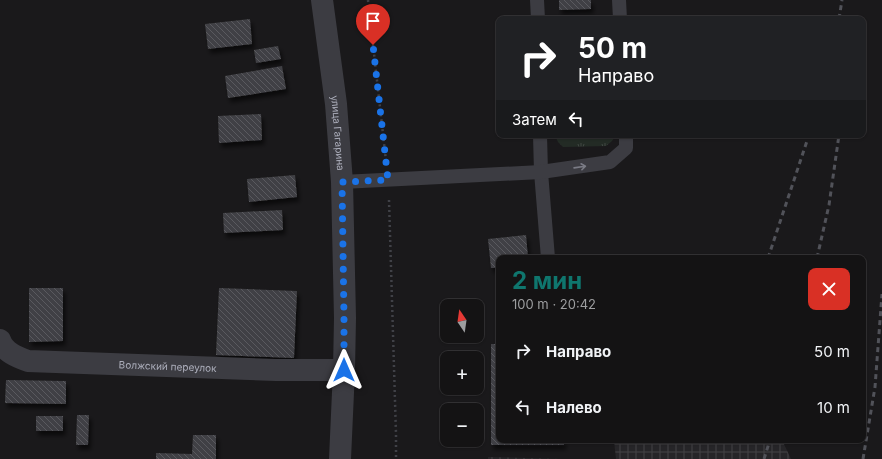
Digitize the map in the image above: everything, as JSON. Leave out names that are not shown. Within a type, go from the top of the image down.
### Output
[{"type":"street","name":"улица Гагарина","points":[[322,0],[336,104],[342,182],[344,370],[340,459]]},
{"type":"street","name":"Волжский переулок","points":[[0,340],[2,345],[14,356],[28,361],[276,370],[344,370]]},
{"type":"lane","points":[[537,0],[538,16]]},
{"type":"lane","points":[[619,0],[620,16]]},
{"type":"lane","points":[[540,138],[541,172],[548,255]]},
{"type":"lane","points":[[342,182],[541,172],[610,162],[626,148],[626,138]]},
{"type":"path","points":[[368,0],[388,180],[396,459]]},
{"type":"shaded area","points":[[614,443],[783,443],[791,459],[616,459]]},
{"type":"shaded area","points":[[488,457],[562,459],[488,459]]},
{"type":"green space","points":[[556,138],[614,138],[606,146],[563,147]]},
{"type":"building","points":[[559,0],[591,0],[591,9],[559,10]]},
{"type":"building","points":[[250,19],[252,44],[208,49],[205,24]]},
{"type":"building","points":[[278,46],[281,59],[256,63],[254,50]]},
{"type":"building","points":[[282,66],[286,89],[228,98],[225,76]]},
{"type":"building","points":[[261,114],[262,140],[219,143],[218,116]]},
{"type":"building","points":[[295,175],[297,197],[249,202],[247,179]]},
{"type":"building","points":[[282,210],[283,230],[224,233],[223,213]]},
{"type":"building","points":[[526,235],[528,255],[496,255],[496,268],[491,268],[488,239]]},
{"type":"building","points":[[29,288],[63,288],[63,341],[29,342]]},
{"type":"building","points":[[219,288],[297,291],[294,358],[216,355]]},
{"type":"building","points":[[491,344],[496,344],[496,443],[564,443],[564,445],[491,445]]},
{"type":"building","points":[[6,380],[66,381],[66,404],[5,403]]},
{"type":"building","points":[[77,415],[89,415],[88,445],[76,445]]},
{"type":"building","points":[[36,416],[63,416],[63,431],[36,431]]},
{"type":"building","points":[[193,435],[216,435],[216,459],[156,459],[156,453],[192,454]]},
{"type":"railway","points":[[839,16],[842,0]]},
{"type":"railway","points":[[769,255],[808,138]]},
{"type":"railway","points":[[818,255],[829,205],[839,138]]},
{"type":"railway","points":[[866,441],[875,387],[882,294]]},
{"type":"railway","points":[[764,459],[769,443]]},
{"type":"railway","points":[[863,459],[866,443]]},
{"type":"route","points":[[344,370],[342,182],[388,180],[373,45]]}]
